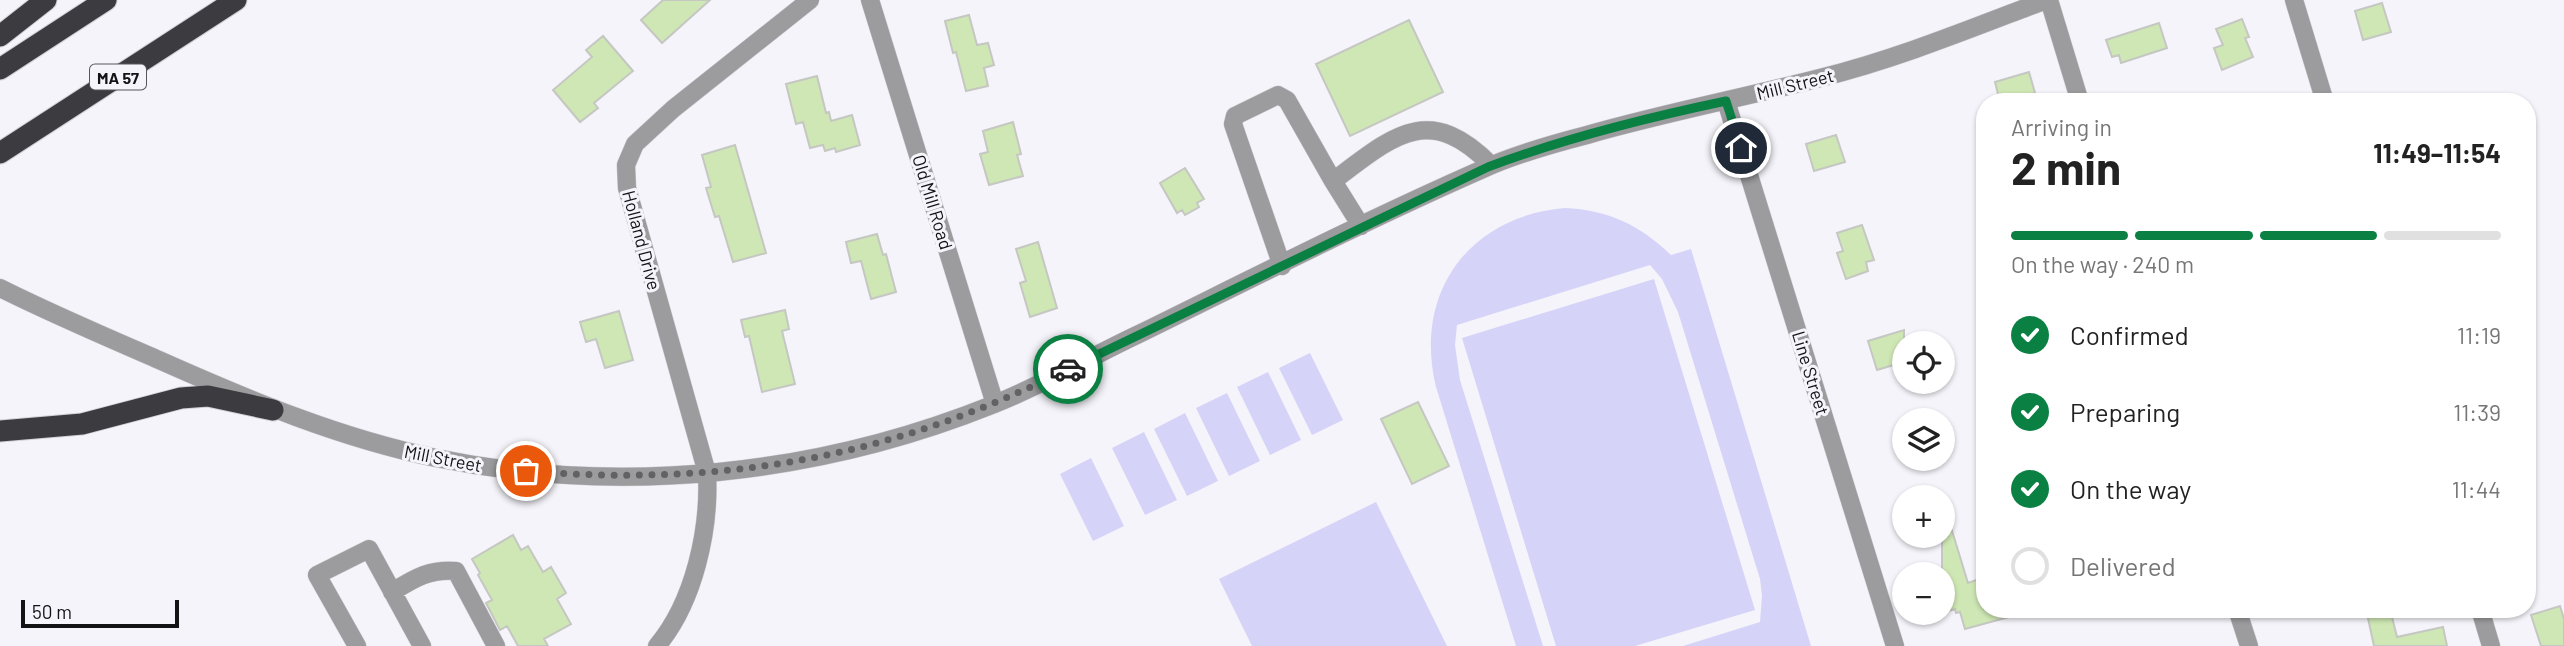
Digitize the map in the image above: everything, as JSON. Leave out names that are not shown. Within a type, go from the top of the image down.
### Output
[{"type":"highway","points":[[0,36],[46,0]]},
{"type":"highway","points":[[0,69],[106,0]]},
{"type":"highway","name":"MA 57","points":[[0,153],[236,0]]},
{"type":"highway","points":[[0,430],[82,424],[158,402],[194,397],[208,396],[273,410]]},
{"type":"street","name":"Holland Drive","points":[[657,646],[676,621],[691,582],[704,533],[707,473],[627,188],[626,165],[635,144],[673,109],[810,0]]},
{"type":"street","name":"Old Mill Road","points":[[870,0],[995,404]]},
{"type":"street","name":"Mill Street","points":[[0,289],[273,410],[382,445],[481,466],[571,475],[662,476],[771,467],[836,454],[891,439],[995,404],[1491,165],[1615,127],[1828,76],[1885,59],[2048,0]]},
{"type":"street","points":[[2048,0],[2077,93]]},
{"type":"street","points":[[2294,0],[2322,93]]},
{"type":"street","points":[[1282,265],[1233,124],[1235,116],[1256,104],[1278,95],[1287,100],[1361,226]]},
{"type":"street","name":"Line Street","points":[[1726,101],[1895,646]]},
{"type":"street","points":[[1333,181],[1401,134],[1419,130],[1440,131],[1458,137],[1491,165]]},
{"type":"street","points":[[358,646],[317,575],[369,549],[422,646]]},
{"type":"street","points":[[392,592],[437,569],[456,571],[496,646]]},
{"type":"street","points":[[2240,618],[2249,646]]},
{"type":"street","points":[[2483,618],[2491,646]]},
{"type":"shaded area","points":[[1565,208],[1595,212],[1622,221],[1647,235],[1671,255],[1691,249],[1811,646],[1683,646],[1760,622],[1762,596],[1760,579],[1678,312],[1662,279],[1650,265],[1457,325],[1455,345],[1460,380],[1543,646],[1516,646],[1436,387],[1431,353],[1433,321],[1441,291],[1456,265],[1476,243],[1501,226],[1531,214]]},
{"type":"shaded area","points":[[1654,279],[1755,610],[1635,646],[1556,646],[1462,338]]},
{"type":"shaded area","points":[[1310,353],[1343,420],[1312,435],[1279,368]]},
{"type":"shaded area","points":[[1268,372],[1301,440],[1270,455],[1237,387]]},
{"type":"shaded area","points":[[1227,393],[1260,461],[1229,476],[1196,408]]},
{"type":"shaded area","points":[[1185,413],[1218,481],[1187,496],[1154,429]]},
{"type":"shaded area","points":[[1144,432],[1177,500],[1145,515],[1112,448]]},
{"type":"shaded area","points":[[1091,458],[1124,526],[1093,541],[1060,474]]},
{"type":"shaded area","points":[[1376,502],[1447,646],[1252,646],[1219,579]]},
{"type":"building","points":[[663,0],[710,0],[662,43],[641,20]]},
{"type":"building","points":[[2382,3],[2391,32],[2363,40],[2355,11]]},
{"type":"building","points":[[969,15],[977,45],[988,43],[994,65],[984,68],[988,86],[966,91],[945,21]]},
{"type":"building","points":[[2242,19],[2249,37],[2245,38],[2253,57],[2222,70],[2214,48],[2223,45],[2216,29]]},
{"type":"building","points":[[1409,20],[1443,92],[1350,136],[1316,64]]},
{"type":"building","points":[[2159,23],[2167,48],[2121,63],[2119,55],[2112,57],[2106,40]]},
{"type":"building","points":[[603,36],[633,71],[594,103],[598,108],[580,122],[553,90],[592,57],[586,50]]},
{"type":"building","points":[[2029,72],[2035,93],[1998,93],[1995,82]]},
{"type":"building","points":[[817,76],[826,113],[829,112],[831,121],[852,115],[860,145],[836,152],[835,148],[825,151],[823,145],[810,148],[803,122],[796,124],[786,84]]},
{"type":"building","points":[[1013,122],[1023,176],[989,185],[980,154],[988,152],[983,131]]},
{"type":"building","points":[[1836,135],[1845,162],[1814,171],[1806,144]]},
{"type":"building","points":[[735,145],[766,253],[733,262],[719,216],[715,217],[706,188],[711,187],[702,155]]},
{"type":"building","points":[[1185,168],[1204,199],[1197,203],[1199,207],[1185,215],[1182,210],[1177,213],[1160,183]]},
{"type":"building","points":[[1862,225],[1874,260],[1866,262],[1868,271],[1846,279],[1837,253],[1843,251],[1837,233]]},
{"type":"building","points":[[877,234],[883,255],[886,254],[896,292],[871,299],[861,261],[851,263],[846,242]]},
{"type":"building","points":[[1038,242],[1057,308],[1030,317],[1020,283],[1026,281],[1016,249]]},
{"type":"building","points":[[785,310],[789,329],[782,331],[795,384],[762,392],[749,336],[745,337],[741,320]]},
{"type":"building","points":[[619,311],[633,360],[605,368],[596,339],[586,342],[580,322]]},
{"type":"building","points":[[1892,334],[1892,366],[1877,370],[1868,341]]},
{"type":"building","points":[[1418,402],[1449,466],[1412,484],[1381,419]]},
{"type":"building","points":[[513,535],[521,550],[528,546],[543,572],[551,567],[566,593],[557,599],[571,624],[544,639],[548,646],[518,646],[507,626],[500,630],[486,603],[492,600],[472,559]]},
{"type":"building","points":[[1955,540],[1968,583],[1976,580],[1976,618],[2005,618],[1965,629],[1960,612],[1956,613],[1955,562],[1942,562],[1942,548],[1955,548]]},
{"type":"building","points":[[2560,606],[2564,619],[2564,646],[2541,646],[2532,618],[2536,618],[2536,613]]},
{"type":"building","points":[[2368,618],[2392,618],[2397,637],[2443,627],[2447,646],[2374,646]]},
{"type":"way so far","points":[[526,471],[571,475],[662,476],[732,471],[810,460],[891,439],[979,410],[1068,369]]},
{"type":"route","points":[[1068,369],[1350,231],[1488,167],[1558,143],[1726,101],[1741,148]]}]
